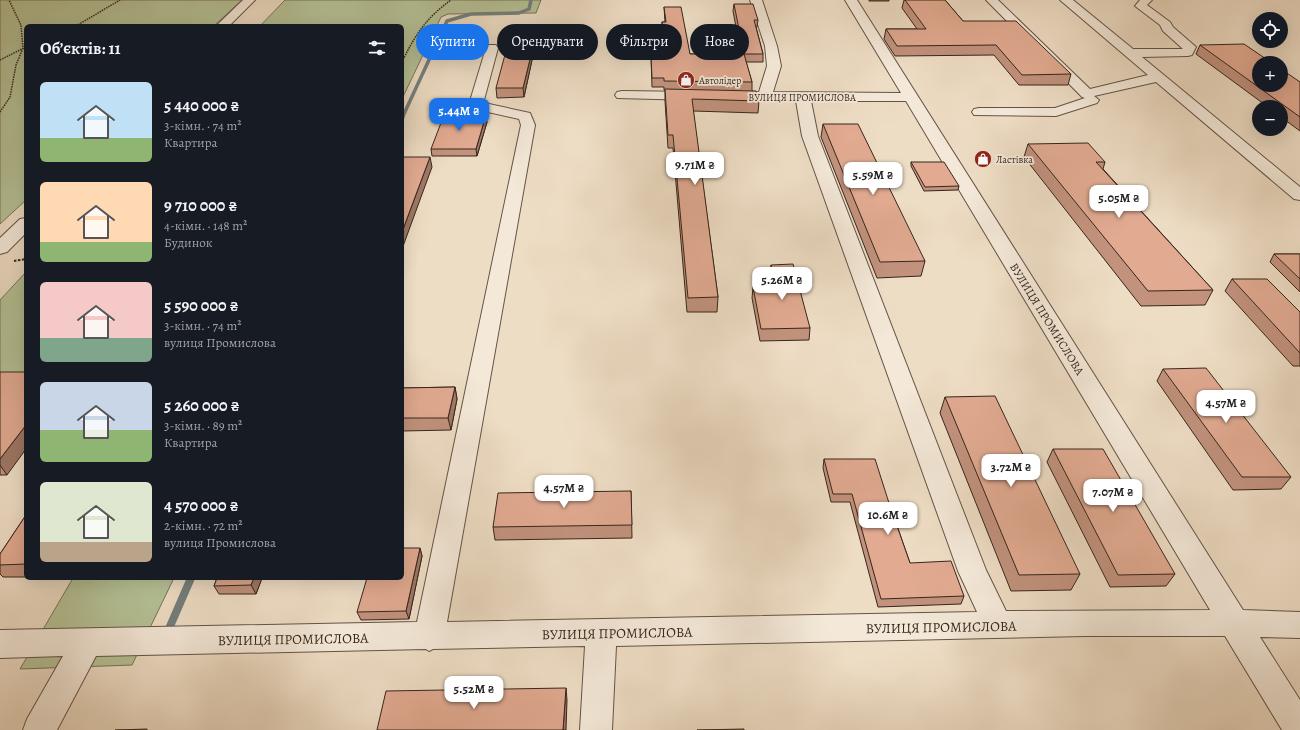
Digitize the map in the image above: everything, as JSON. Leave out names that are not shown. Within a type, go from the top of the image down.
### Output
[{"type":"street","points":[[224,24],[249,0]]},
{"type":"street","points":[[756,0],[771,46],[774,66],[764,97]]},
{"type":"street","name":"ВУЛИЦЯ ПРОМИСЛОВА","points":[[851,0],[1300,730]]},
{"type":"street","points":[[992,0],[1093,101]]},
{"type":"street","points":[[1066,0],[1300,195]]},
{"type":"street","points":[[1129,53],[1180,53],[1188,52],[1190,48],[1167,28],[1166,24],[1141,6],[1146,0]]},
{"type":"street","points":[[1000,22],[1014,22]]},
{"type":"street","points":[[429,637],[528,125],[525,116],[484,107],[477,101],[492,48]]},
{"type":"street","points":[[979,112],[1056,112],[1093,101],[1158,77]]},
{"type":"street","name":"ВУЛИЦЯ ПРОМИСЛОВА","points":[[622,95],[803,98],[911,97]]},
{"type":"street","points":[[803,98],[812,144],[972,571],[998,625]]},
{"type":"street","points":[[0,248],[24,225]]},
{"type":"street","name":"ВУЛИЦЯ ПРОМИСЛОВА","points":[[0,644],[601,634],[998,625],[1234,623],[1300,626]]},
{"type":"street","points":[[596,730],[601,634]]},
{"type":"street","points":[[39,730],[87,643]]},
{"type":"path","points":[[0,112],[10,97],[16,65],[23,48],[21,24],[9,0]]},
{"type":"path","points":[[81,24],[120,0]]},
{"type":"path","points":[[404,58],[418,29],[436,10],[451,0]]},
{"type":"path","points":[[0,60],[23,48]]},
{"type":"green space","points":[[0,0],[242,0],[216,24],[24,24],[24,202],[0,224]]},
{"type":"green space","points":[[285,0],[541,0],[536,13],[448,14],[441,17],[438,24],[416,24],[416,60],[421,60],[404,95],[404,24],[262,24]]},
{"type":"green space","points":[[24,274],[24,374],[0,375],[0,300]]},
{"type":"green space","points":[[72,580],[173,580],[132,665],[20,669]]},
{"type":"building","points":[[905,0],[945,0],[963,21],[1016,21],[1071,74],[1022,75],[996,45],[897,46],[886,29],[926,29]]},
{"type":"building","points":[[734,4],[753,4],[758,20],[754,20],[763,54],[749,54],[749,24],[738,24]]},
{"type":"building","points":[[664,7],[681,7],[690,60],[746,60],[752,82],[664,81],[664,78],[652,78],[651,60],[682,60],[682,24],[662,24],[662,22],[666,22]]},
{"type":"building","points":[[1244,44],[1262,56],[1252,56],[1252,82],[1200,45]]},
{"type":"building","points":[[504,60],[530,60],[523,88],[496,88]]},
{"type":"building","points":[[1288,74],[1300,82],[1300,117],[1288,108],[1288,100],[1276,100],[1265,92],[1288,92]]},
{"type":"building","points":[[665,89],[756,91],[759,101],[692,99],[718,297],[688,298],[673,135],[668,135]]},
{"type":"building","points":[[444,115],[486,115],[476,149],[431,149]]},
{"type":"building","points":[[823,124],[858,124],[925,261],[880,262]]},
{"type":"building","points":[[1088,143],[1105,162],[1096,162],[1213,290],[1148,291],[1028,144]]},
{"type":"building","points":[[404,157],[430,157],[404,227]]},
{"type":"building","points":[[911,162],[944,162],[959,186],[925,187]]},
{"type":"building","points":[[1274,254],[1300,254],[1300,279]]},
{"type":"building","points":[[793,264],[810,328],[761,329],[753,287],[776,287],[771,265]]},
{"type":"building","points":[[1232,279],[1267,279],[1300,312],[1300,353]]},
{"type":"building","points":[[1206,368],[1291,477],[1242,477],[1163,369]]},
{"type":"building","points":[[0,372],[24,372],[24,428],[0,459]]},
{"type":"building","points":[[455,387],[448,418],[404,418],[404,388]]},
{"type":"building","points":[[995,396],[1080,574],[1019,575],[945,397]]},
{"type":"building","points":[[1053,449],[1103,449],[1175,574],[1118,575]]},
{"type":"building","points":[[824,459],[875,459],[910,563],[951,561],[964,596],[881,599],[852,494],[833,494]]},
{"type":"building","points":[[631,491],[632,525],[493,527],[498,493]]},
{"type":"building","points":[[24,518],[24,564],[0,565],[0,554]]},
{"type":"building","points":[[404,548],[420,548],[406,611],[357,612],[366,580],[404,580]]},
{"type":"building","points":[[216,580],[253,580],[251,585],[214,586]]},
{"type":"building","points":[[566,688],[563,730],[377,730],[386,691]]},
{"type":"building","points":[[147,729],[147,730],[115,730]]},
{"type":"building","points":[[744,729],[744,730],[697,730]]},
{"type":"waterway","points":[[404,114],[447,21],[471,14],[519,13],[529,9],[531,0]]},
{"type":"waterway","points":[[168,631],[190,580]]},
{"type":"place","name":"Автолідер","points":[[686,80]]},
{"type":"place","name":"Ластівка","points":[[983,159]]}]
